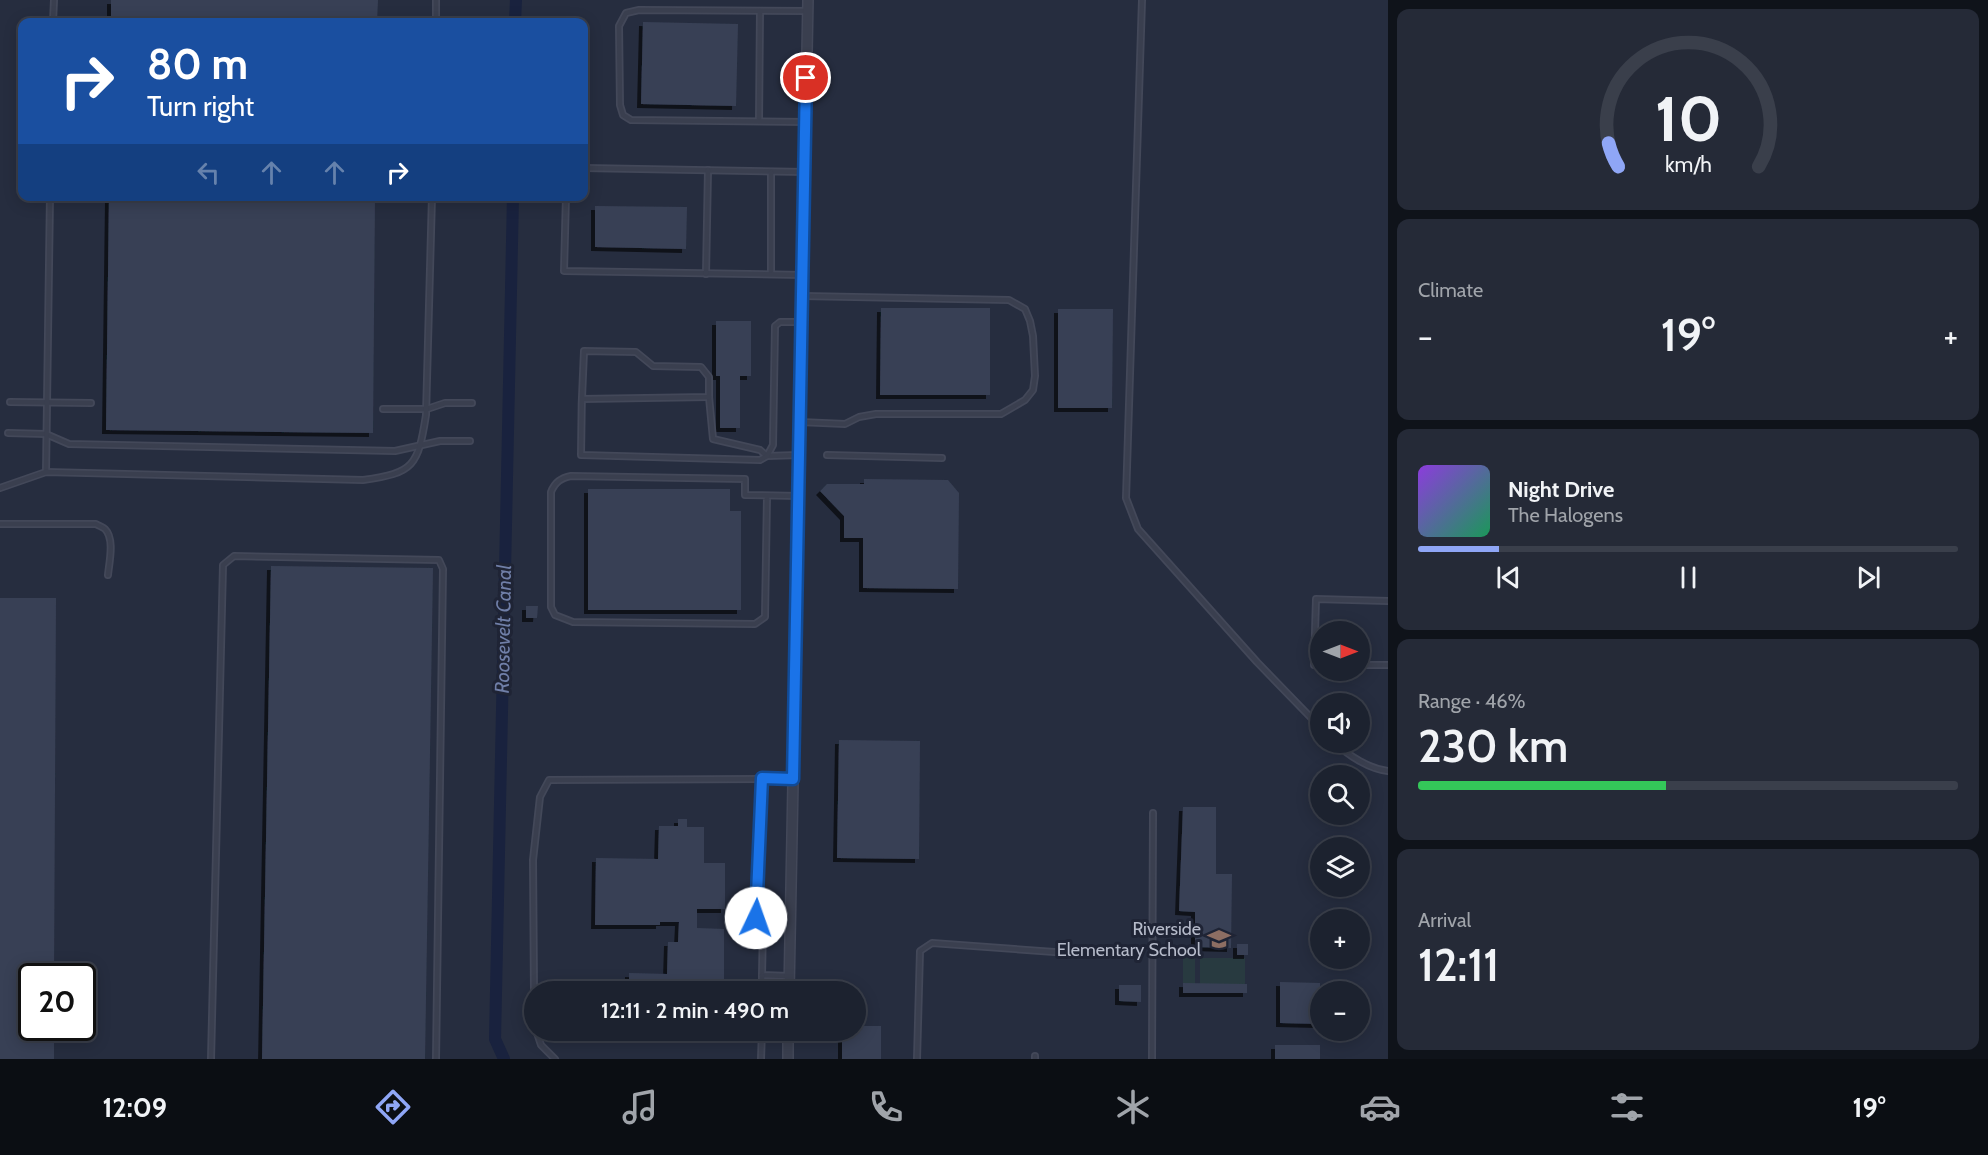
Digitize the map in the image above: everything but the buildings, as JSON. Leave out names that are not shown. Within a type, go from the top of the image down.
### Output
[{"type":"street","points":[[789,981],[808,0]]},
{"type":"street","points":[[788,1041],[788,1059]]},
{"type":"lane","points":[[53,18],[54,0]]},
{"type":"lane","points":[[436,0],[436,18]]},
{"type":"lane","points":[[1143,0],[1126,498],[1138,529],[1257,662],[1310,717]]},
{"type":"lane","points":[[806,122],[631,120],[623,115],[620,105],[619,26],[626,13],[639,10],[808,11]]},
{"type":"lane","points":[[759,122],[760,11]]},
{"type":"lane","points":[[588,168],[805,172]]},
{"type":"lane","points":[[706,274],[708,170]]},
{"type":"lane","points":[[771,172],[771,274]]},
{"type":"lane","points":[[46,472],[50,201]]},
{"type":"lane","points":[[0,488],[46,472],[363,480],[390,476],[411,467],[422,445],[427,410],[432,201]]},
{"type":"lane","points":[[566,201],[564,271],[803,275]]},
{"type":"lane","points":[[800,422],[845,424],[859,417],[876,414],[1001,414],[1025,400],[1033,390],[1035,376],[1030,321],[1025,309],[1009,300],[803,296]]},
{"type":"lane","points":[[767,456],[772,445],[775,326],[780,322],[802,322]]},
{"type":"lane","points":[[767,456],[760,450],[714,439],[709,377],[701,367],[653,366],[636,352],[584,351],[581,456],[760,460],[767,456],[800,455]]},
{"type":"lane","points":[[582,399],[709,396]]},
{"type":"lane","points":[[10,402],[91,403]]},
{"type":"lane","points":[[383,409],[427,410],[445,403],[472,403]]},
{"type":"lane","points":[[8,434],[46,434],[69,444],[395,451],[440,441],[470,441]]},
{"type":"lane","points":[[828,455],[942,458]]},
{"type":"lane","points":[[767,496],[765,617],[759,622],[755,624],[573,622],[555,615],[551,607],[551,492],[554,485],[565,477],[745,479],[746,495],[799,496]]},
{"type":"lane","points":[[0,524],[96,524],[105,529],[108,536],[110,547],[108,575]]},
{"type":"lane","points":[[211,1059],[223,565],[234,556],[439,560],[443,569],[436,1059]]},
{"type":"lane","points":[[1315,621],[1316,599],[1388,601]]},
{"type":"lane","points":[[1370,665],[1388,665]]},
{"type":"lane","points":[[1347,753],[1378,770],[1388,771]]},
{"type":"lane","points":[[762,778],[756,918],[764,925],[762,981]]},
{"type":"lane","points":[[534,981],[533,860],[540,797],[549,780],[793,779]]},
{"type":"lane","points":[[1152,1059],[1153,813]]},
{"type":"lane","points":[[917,1059],[920,951],[932,943],[1082,954]]},
{"type":"lane","points":[[762,975],[789,976]]},
{"type":"lane","points":[[540,1041],[555,1059]]},
{"type":"lane","points":[[761,1059],[762,1041]]},
{"type":"shaded area","points":[[1183,957],[1195,957],[1195,984],[1183,984]]},
{"type":"shaded area","points":[[1200,958],[1245,958],[1245,984],[1200,984]]},
{"type":"waterway","name":"Roosevelt Canal","points":[[515,18],[516,0]]},
{"type":"waterway","name":"Roosevelt Canal","points":[[504,1059],[495,1039],[513,201]]},
{"type":"place","name":"Riverside Elementary School","points":[[1219,939]]},
{"type":"route","points":[[756,918],[762,778],[793,779],[806,78]]}]
